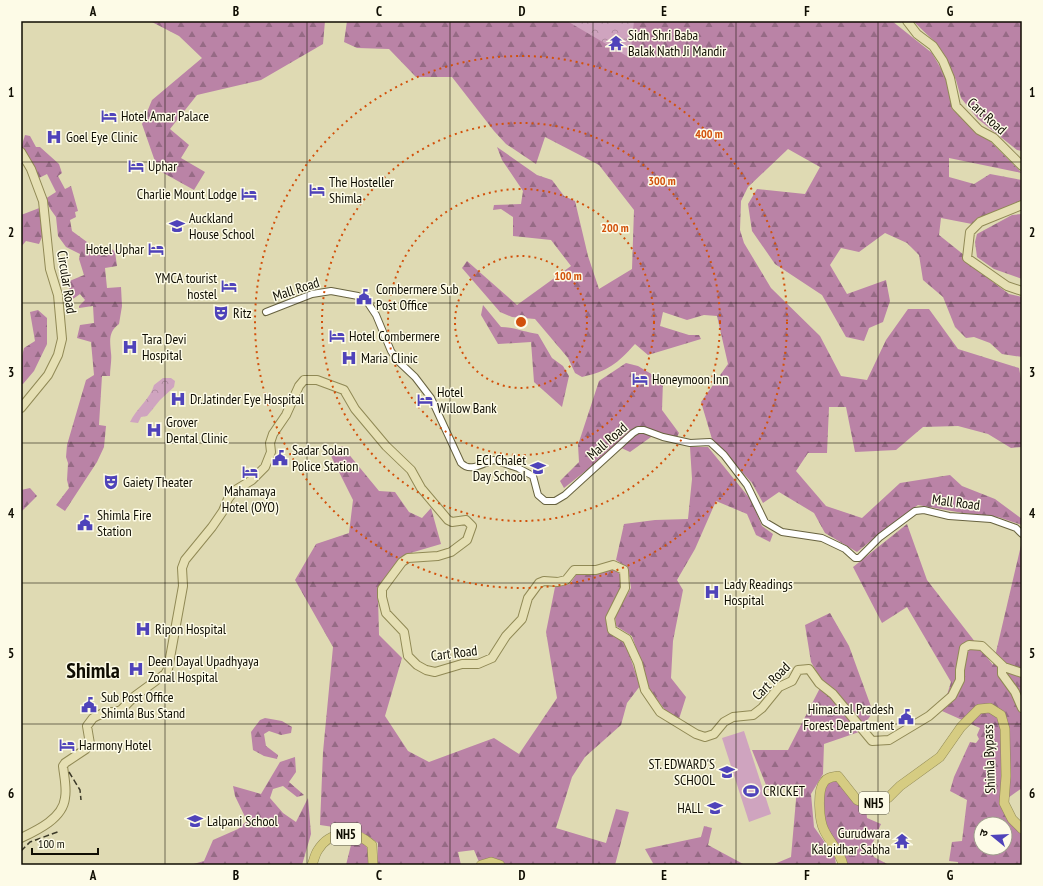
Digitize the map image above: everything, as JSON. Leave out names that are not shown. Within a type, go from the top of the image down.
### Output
[{"type":"highway","name":"Shimla Bypass","points":[[843,865],[841,855],[824,830],[820,820],[821,788],[824,781],[830,777],[838,776],[857,800],[865,803],[876,803],[888,798],[900,786],[940,757],[961,727],[979,709],[990,708],[1001,715],[1004,729],[1006,776],[1004,804],[1012,819],[1022,829]]},
{"type":"highway","name":"NH5","points":[[312,865],[317,850],[330,837],[345,834],[354,834],[364,838],[372,845],[373,865]]},
{"type":"highway","points":[[481,865],[491,862],[500,865]]},
{"type":"main road","name":"Cart Road","points":[[907,21],[917,34],[933,46],[943,61],[950,78],[956,106],[979,130],[994,138],[1022,166]]},
{"type":"main road","name":"Circular Road","points":[[21,152],[32,169],[43,202],[50,269],[58,295],[62,339],[58,355],[48,375],[21,408]]},
{"type":"main road","points":[[1022,205],[980,222],[970,232],[968,258],[1007,286],[1022,291]]},
{"type":"main road","name":"Cart Road","points":[[21,838],[54,818],[59,812],[65,799],[63,766],[65,763],[86,749],[90,744],[87,730],[89,722],[99,714],[121,710],[135,696],[165,674],[170,663],[183,586],[182,568],[185,560],[212,527],[234,491],[252,480],[265,467],[271,452],[270,443],[273,434],[283,419],[299,386],[304,380],[317,380],[344,390],[355,408],[386,446],[411,470],[421,488],[448,520],[452,522],[466,520],[472,526],[467,540],[452,552],[438,556],[408,558],[402,562],[382,589],[382,597],[386,613],[404,632],[408,656],[417,665],[426,670],[436,672],[462,664],[486,662],[498,652],[506,636],[522,619],[528,598],[539,584],[544,581],[558,582],[566,580],[574,570],[596,570],[613,565],[624,570],[626,582],[625,588],[610,618],[612,630],[627,639],[638,663],[645,690],[660,712],[696,734],[705,737],[714,734],[724,722],[733,717],[754,715],[762,708],[779,687],[792,681],[798,670],[809,669],[819,684],[833,694],[872,741],[889,740],[929,716],[952,696],[960,680],[960,670],[964,648],[969,645],[982,646],[1002,666],[1022,673]]},
{"type":"main road","name":"Cart Road","points":[[1002,666],[1002,674],[1014,692],[1022,708]]},
{"type":"street","name":"Mall Road","points":[[266,312],[312,294],[331,291],[358,296],[366,300],[376,315],[390,351],[415,377],[430,398],[461,464],[465,468],[471,469],[494,460],[518,468],[533,476],[538,495],[545,501],[555,501],[565,495],[633,434],[638,430],[644,430],[663,437],[690,443],[710,442],[724,455],[748,485],[765,522],[782,532],[822,538],[845,548],[855,558],[859,558],[880,537],[915,511],[924,510],[959,517],[991,518],[1016,528],[1022,534]]},
{"type":"green space","points":[[150,21],[325,21],[323,44],[261,80],[197,95],[170,129],[189,145],[181,158],[205,172],[194,190],[158,170],[142,124],[152,100],[202,58],[179,36]]},
{"type":"green space","points":[[347,21],[892,21],[932,53],[948,81],[952,109],[981,136],[990,141],[1022,173],[949,158],[949,177],[974,184],[990,174],[1022,180],[1022,202],[972,224],[941,218],[939,235],[964,255],[969,264],[1009,294],[1022,297],[1022,357],[1002,354],[990,343],[974,337],[966,338],[955,327],[943,297],[923,280],[919,255],[907,243],[885,233],[859,252],[841,248],[830,265],[847,294],[886,280],[890,301],[883,322],[869,328],[864,341],[846,337],[822,295],[775,264],[752,231],[748,204],[757,189],[805,194],[820,167],[788,149],[748,187],[741,201],[740,230],[744,243],[771,288],[820,336],[841,376],[867,380],[886,340],[908,309],[929,309],[958,349],[1019,368],[1022,384],[1022,447],[1011,448],[988,434],[958,426],[923,427],[896,450],[855,452],[846,407],[829,407],[827,453],[808,453],[796,471],[826,506],[862,518],[900,483],[950,475],[962,486],[995,499],[1022,519],[1022,525],[998,517],[963,513],[918,505],[857,552],[825,533],[814,513],[779,492],[763,503],[752,483],[712,439],[701,402],[728,364],[717,316],[704,315],[687,320],[663,312],[660,326],[689,335],[699,335],[701,339],[648,355],[635,344],[612,366],[582,377],[575,373],[568,358],[535,319],[512,317],[500,312],[462,268],[467,261],[517,305],[571,266],[551,240],[513,236],[513,217],[501,209],[493,210],[494,205],[521,204],[523,191],[502,160],[497,147],[537,175],[552,180],[564,196],[575,201],[588,256],[599,289],[632,269],[634,210],[599,165],[545,137],[536,164],[506,144],[452,77],[416,77],[389,49],[357,48],[344,42]]},
{"type":"green space","points":[[567,21],[634,21],[630,58]]},
{"type":"green space","points":[[913,21],[1022,21],[1022,151],[1017,150],[978,119],[961,98],[956,80],[935,42]]},
{"type":"green space","points":[[25,135],[30,136],[36,147],[40,147],[59,164],[62,173],[58,176],[65,189],[71,186],[78,211],[75,212],[76,217],[70,220],[72,231],[87,242],[96,256],[111,248],[115,252],[117,266],[105,268],[107,288],[121,287],[122,306],[119,324],[115,327],[110,337],[110,376],[102,376],[99,425],[106,426],[104,447],[97,462],[65,511],[56,505],[69,488],[67,480],[67,445],[86,380],[94,375],[91,342],[77,338],[80,325],[94,323],[93,306],[79,308],[85,300],[80,294],[73,299],[67,282],[84,275],[79,259],[80,254],[66,247],[58,236],[56,217],[45,199],[56,192],[47,174],[37,179],[21,148]]},
{"type":"green space","points":[[42,207],[45,230],[39,244],[26,241],[21,247],[21,215]]},
{"type":"green space","points":[[1022,214],[1022,279],[994,269],[977,257],[975,242],[977,234],[1012,215]]},
{"type":"green space","points":[[483,305],[501,327],[538,334],[552,358],[563,366],[569,376],[562,407],[534,382],[531,342],[498,344],[481,315]]},
{"type":"green space","points":[[38,310],[47,318],[47,344],[34,371],[23,384],[21,384],[21,360],[24,348],[35,341],[30,312]]},
{"type":"green space","points":[[626,363],[638,366],[663,381],[662,410],[679,433],[677,437],[658,432],[630,452],[617,446],[564,488],[560,481],[579,462],[578,445],[599,381]]},
{"type":"green space","points":[[163,378],[171,378],[175,381],[174,387],[160,400],[147,416],[141,417],[138,423],[130,422],[150,394],[154,385]]},
{"type":"green space","points":[[342,446],[379,491],[395,492],[409,512],[422,518],[431,508],[441,544],[407,554],[381,587],[378,597],[379,635],[402,658],[385,716],[408,751],[429,762],[494,738],[519,754],[557,698],[546,632],[555,587],[570,584],[576,575],[597,574],[613,568],[620,574],[621,587],[607,617],[625,642],[640,686],[627,703],[621,725],[585,757],[572,777],[556,828],[606,843],[616,809],[629,812],[615,865],[504,865],[490,858],[479,862],[474,850],[458,852],[461,865],[377,865],[378,843],[360,831],[320,825],[323,752],[333,647],[295,580],[316,544],[349,533],[353,500],[331,456]]},
{"type":"green space","points":[[690,447],[708,447],[751,500],[762,526],[773,534],[770,542],[756,535],[747,514],[716,501],[695,549],[677,580],[683,590],[673,641],[671,678],[686,697],[679,719],[665,710],[650,690],[632,636],[616,626],[615,616],[631,588],[628,568],[616,560],[624,524],[655,520],[688,519],[692,479]]},
{"type":"green space","points":[[30,488],[37,496],[21,512],[21,490]]},
{"type":"green space","points":[[907,524],[927,580],[993,665],[1022,541],[1022,788],[1001,803],[1022,825],[1022,865],[958,865],[958,862],[949,861],[952,842],[962,841],[967,800],[950,791],[954,777],[970,742],[976,743],[979,739],[977,735],[980,728],[942,711],[951,682],[907,607],[882,623],[853,567]]},
{"type":"green space","points":[[830,613],[849,646],[873,712],[864,725],[836,691],[822,681],[811,662],[805,625]]},
{"type":"green space","points":[[820,688],[831,698],[859,732],[824,744],[823,774],[811,794],[814,827],[835,857],[836,865],[772,865],[791,857],[797,788],[768,790],[752,750],[788,750]]},
{"type":"green space","points":[[265,718],[282,721],[292,727],[291,733],[281,735],[269,731],[264,734],[266,746],[278,755],[277,759],[264,756],[253,750],[251,732],[260,720]]},
{"type":"green space","name":"CRICKET","points":[[744,731],[771,814],[749,822],[722,738]]},
{"type":"green space","points":[[295,757],[296,772],[289,782],[304,795],[297,797],[283,786],[273,789],[270,798],[283,813],[296,822],[308,798],[311,834],[302,865],[190,865],[204,861],[213,840],[238,829],[247,821],[235,796],[233,786],[261,794],[280,762]]},
{"type":"green space","points":[[838,778],[866,807],[867,818],[881,824],[870,849],[874,857],[889,865],[844,865],[829,834],[823,806],[826,781]]},
{"type":"green space","points":[[704,826],[712,828],[708,845],[745,865],[654,865],[645,849],[701,837]]},
{"type":"green space","points":[[353,837],[365,843],[371,858],[371,865],[346,865]]},
{"type":"railway","points":[[69,772],[80,790],[81,800]]},
{"type":"railway","points":[[21,851],[30,842],[60,831]]},
{"type":"place","name":"Sidh Shri Baba Balak Nath Ji Mandir","points":[[616,43]]},
{"type":"place","name":"Hotel Amar Palace","points":[[109,116]]},
{"type":"place","name":"Goel Eye Clinic","points":[[54,137]]},
{"type":"place","name":"Uphar","points":[[136,166]]},
{"type":"place","name":"The Hosteller Shimla","points":[[317,190]]},
{"type":"place","name":"Charlie Mount Lodge","points":[[249,194]]},
{"type":"place","name":"Auckland House School","points":[[177,226]]},
{"type":"place","name":"Hotel Uphar","points":[[156,249]]},
{"type":"place","name":"YMCA tourist hostel","points":[[229,286]]},
{"type":"place","name":"Combermere Sub Post Office","points":[[364,297]]},
{"type":"place","name":"Ritz","points":[[221,313]]},
{"type":"place","name":"Hotel Combermere","points":[[337,336]]},
{"type":"place","name":"Tara Devi Hospital","points":[[130,347]]},
{"type":"place","name":"Maria Clinic","points":[[349,358]]},
{"type":"place","name":"Honeymoon Inn","points":[[640,379]]},
{"type":"place","name":"Dr.Jatinder Eye Hospital","points":[[178,399]]},
{"type":"place","name":"Hotel Willow Bank","points":[[425,400]]},
{"type":"place","name":"Grover Dental Clinic","points":[[154,430]]},
{"type":"place","name":"Sadar Solan Police Station","points":[[280,458]]},
{"type":"place","name":"ECI Chalet Day School","points":[[538,468]]},
{"type":"place","name":"Mahamaya Hotel (OYO)","points":[[250,472]]},
{"type":"place","name":"Gaiety Theater","points":[[111,482]]},
{"type":"place","name":"Shimla Fire Station","points":[[85,523]]},
{"type":"place","name":"Lady Readings Hospital","points":[[712,592]]},
{"type":"place","name":"Ripon Hospital","points":[[143,629]]},
{"type":"place","name":"Deen Dayal Upadhyaya Zonal Hospital","points":[[136,669]]},
{"type":"place","name":"Sub Post Office Shimla Bus Stand","points":[[89,705]]},
{"type":"place","name":"Himachal Pradesh Forest Department","points":[[906,717]]},
{"type":"place","name":"Harmony Hotel","points":[[67,745]]},
{"type":"place","name":"ST. EDWARD'S SCHOOL","points":[[727,772]]},
{"type":"place","name":"CRICKET","points":[[751,791]]},
{"type":"place","name":"HALL","points":[[715,808]]},
{"type":"place","name":"Lalpani School","points":[[195,821]]},
{"type":"place","name":"Gurudwara Kalgidhar Sabha","points":[[902,841]]},
{"type":"district","name":"Shimla","points":[[93,670]]}]
